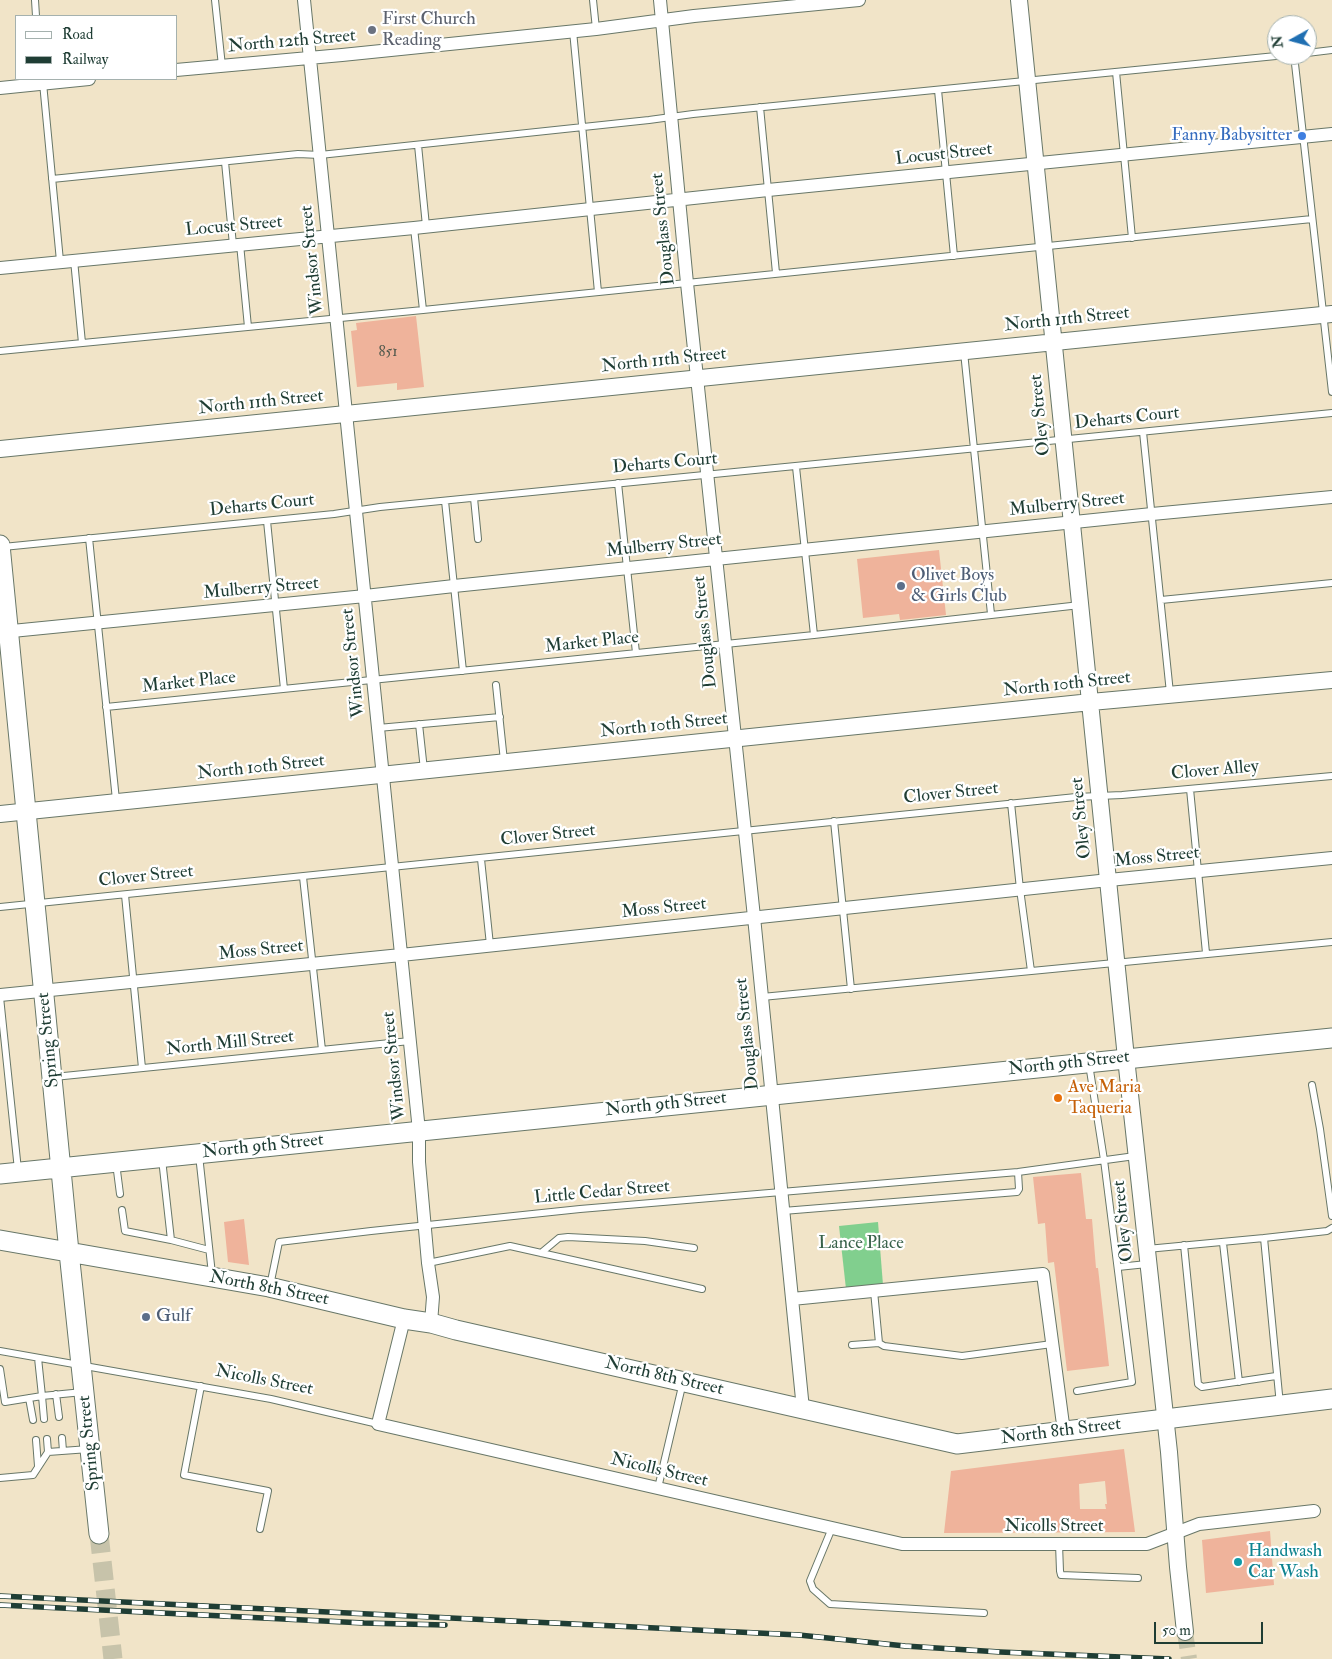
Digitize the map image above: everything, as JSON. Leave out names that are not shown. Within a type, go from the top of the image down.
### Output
[{"type":"main road","name":"Spring Street","points":[[0,547],[4,632],[27,812],[69,1252],[100,1534]]},
{"type":"main road","name":"North 9th Street","points":[[9,1173],[1332,1038]]},
{"type":"main road","name":"North 8th Street","points":[[0,1240],[269,1287],[957,1444],[1332,1399]]},
{"type":"street","name":"Windsor Street","points":[[304,0],[419,1131],[419,1162],[433,1298],[431,1323]]},
{"type":"street","name":"Douglass Street","points":[[660,0],[687,283],[754,916],[803,1409]]},
{"type":"street","name":"North 12th Street","points":[[178,70],[596,29],[859,0]]},
{"type":"street","name":"Oley Street","points":[[1019,0],[1126,1058],[1165,1420],[1185,1632]]},
{"type":"street","points":[[0,88],[43,81],[66,80]]},
{"type":"street","name":"Locust Street","points":[[0,268],[1332,134]]},
{"type":"street","name":"North 11th Street","points":[[0,449],[1328,314]]},
{"type":"street","name":"Mulberry Street","points":[[4,632],[1332,497]]},
{"type":"street","name":"North 10th Street","points":[[0,814],[1170,694],[1332,680]]},
{"type":"street","name":"Moss Street","points":[[0,996],[754,916],[1332,858]]},
{"type":"street","points":[[792,1299],[1043,1274],[1064,1432]]},
{"type":"street","points":[[378,1424],[404,1319]]},
{"type":"street","name":"Nicolls Street","points":[[378,1424],[902,1544],[1147,1544],[1199,1524],[1314,1511]]},
{"type":"lane","points":[[34,0],[36,15]]},
{"type":"lane","points":[[215,0],[222,66]]},
{"type":"lane","points":[[593,0],[596,29]]},
{"type":"lane","points":[[573,31],[598,292]]},
{"type":"lane","points":[[1317,52],[1332,50]]},
{"type":"lane","points":[[52,179],[298,154],[320,155],[760,107],[1267,57]]},
{"type":"lane","points":[[1295,65],[1312,219],[1328,314],[1332,392]]},
{"type":"lane","points":[[1116,72],[1132,238]]},
{"type":"lane","points":[[43,81],[60,261]]},
{"type":"lane","points":[[938,90],[954,256]]},
{"type":"lane","points":[[760,107],[776,273]]},
{"type":"lane","points":[[418,144],[423,310]]},
{"type":"lane","points":[[225,162],[248,327]]},
{"type":"lane","points":[[0,351],[423,310],[1312,219]]},
{"type":"lane","points":[[74,260],[82,343]]},
{"type":"lane","points":[[964,351],[991,614]]},
{"type":"lane","name":"Deharts Court","points":[[0,547],[618,483],[1332,413]]},
{"type":"lane","points":[[1143,432],[1170,694]]},
{"type":"lane","points":[[796,467],[814,635]]},
{"type":"lane","points":[[618,483],[636,653]]},
{"type":"lane","points":[[474,498],[478,539]]},
{"type":"lane","points":[[445,501],[463,671]]},
{"type":"lane","points":[[267,520],[284,689]]},
{"type":"lane","points":[[89,538],[116,802]]},
{"type":"lane","points":[[1161,600],[1332,583]]},
{"type":"lane","name":"Market Place","points":[[106,707],[814,635],[1081,605]]},
{"type":"lane","points":[[496,685],[505,762]]},
{"type":"lane","points":[[378,728],[500,717]]},
{"type":"lane","points":[[419,724],[424,771]]},
{"type":"lane","name":"Clover Alley","points":[[1100,796],[1332,776]]},
{"type":"lane","points":[[1190,789],[1206,953]]},
{"type":"lane","name":"Clover Street","points":[[0,907],[834,821],[1100,796]]},
{"type":"lane","points":[[1011,804],[1020,889],[1032,971]]},
{"type":"lane","points":[[834,821],[851,988]]},
{"type":"lane","points":[[481,858],[490,945]]},
{"type":"lane","points":[[303,877],[322,1050]]},
{"type":"lane","points":[[125,895],[142,1068]]},
{"type":"lane","points":[[762,997],[1332,942]]},
{"type":"lane","points":[[0,996],[9,1173]]},
{"type":"lane","name":"North Mill Street","points":[[53,1077],[410,1041]]},
{"type":"lane","points":[[1078,1390],[1132,1382],[1104,1160],[1088,1062]]},
{"type":"lane","points":[[1312,1085],[1332,1216]]},
{"type":"lane","points":[[199,1154],[212,1277]]},
{"type":"lane","name":"Little Cedar Street","points":[[269,1287],[279,1242],[580,1209],[1018,1172],[1137,1156]]},
{"type":"lane","points":[[162,1158],[171,1240]]},
{"type":"lane","points":[[116,1162],[120,1194]]},
{"type":"lane","points":[[783,1212],[1017,1192],[1020,1189],[1018,1172]]},
{"type":"lane","points":[[122,1210],[125,1231],[209,1250]]},
{"type":"lane","points":[[1118,1267],[1184,1245],[1223,1243],[1327,1231],[1332,1228]]},
{"type":"lane","points":[[540,1253],[559,1238],[568,1237],[645,1241],[694,1248]]},
{"type":"lane","points":[[1264,1238],[1280,1406]]},
{"type":"lane","points":[[1223,1243],[1239,1382]]},
{"type":"lane","points":[[1184,1245],[1198,1384],[1202,1387],[1276,1376]]},
{"type":"lane","points":[[428,1263],[510,1246],[702,1289]]},
{"type":"lane","points":[[874,1291],[879,1343]]},
{"type":"lane","points":[[852,1345],[879,1343],[884,1346],[962,1356],[1052,1344]]},
{"type":"lane","name":"Nicolls Street","points":[[0,1351],[271,1399],[378,1424]]},
{"type":"lane","points":[[38,1358],[44,1419]]},
{"type":"lane","points":[[0,1369],[5,1402],[84,1391]]},
{"type":"lane","points":[[658,1488],[683,1382]]},
{"type":"lane","points":[[201,1386],[184,1476],[268,1491],[260,1529]]},
{"type":"lane","points":[[56,1394],[59,1417]]},
{"type":"lane","points":[[29,1398],[33,1420]]},
{"type":"lane","points":[[62,1438],[63,1451]]},
{"type":"lane","points":[[0,1478],[33,1475],[48,1452],[46,1439]]},
{"type":"lane","points":[[36,1440],[38,1466]]},
{"type":"lane","points":[[48,1452],[90,1448]]},
{"type":"lane","points":[[832,1528],[810,1581],[813,1589],[830,1604],[984,1613]]},
{"type":"lane","points":[[1059,1544],[1060,1571],[1062,1575],[1138,1578]]},
{"type":"green space","name":"Lance Place","points":[[878,1222],[883,1285],[846,1289],[839,1226]]},
{"type":"building","points":[[416,316],[424,387],[397,390],[397,383],[357,387],[351,331],[357,330],[356,323]]},
{"type":"building","name":"Olivet Boys & Girls Club","points":[[939,550],[946,615],[900,620],[899,614],[863,618],[857,559]]},
{"type":"building","points":[[1081,1173],[1086,1219],[1092,1219],[1096,1268],[1098,1268],[1109,1366],[1067,1371],[1054,1262],[1048,1263],[1045,1223],[1038,1224],[1033,1177]]},
{"type":"building","points":[[244,1219],[249,1265],[228,1262],[224,1222]]},
{"type":"building","points":[[1124,1449],[1135,1532],[944,1533],[951,1471]],"holes":[[[1105,1481],[1107,1504],[1105,1504],[1106,1509],[1080,1509],[1079,1484]]]},
{"type":"building","name":"Handwash Car Wash","points":[[1270,1531],[1274,1585],[1206,1593],[1202,1540]]},
{"type":"tunnel","points":[[99,1534],[113,1659]]},
{"type":"tunnel","points":[[1185,1632],[1189,1659]]},
{"type":"railway","points":[[0,1596],[799,1635],[905,1646],[1169,1659]]},
{"type":"railway","points":[[0,1605],[364,1623],[445,1625]]},
{"type":"place","name":"First Church Reading","points":[[372,30]]},
{"type":"place","name":"Fanny Babysitter","points":[[1302,136]]},
{"type":"place","name":"Olivet Boys & Girls Club","points":[[901,586]]},
{"type":"place","name":"Ave Maria Taqueria","points":[[1058,1098]]},
{"type":"place","name":"Gulf","points":[[146,1317]]},
{"type":"place","name":"Handwash Car Wash","points":[[1238,1562]]}]
